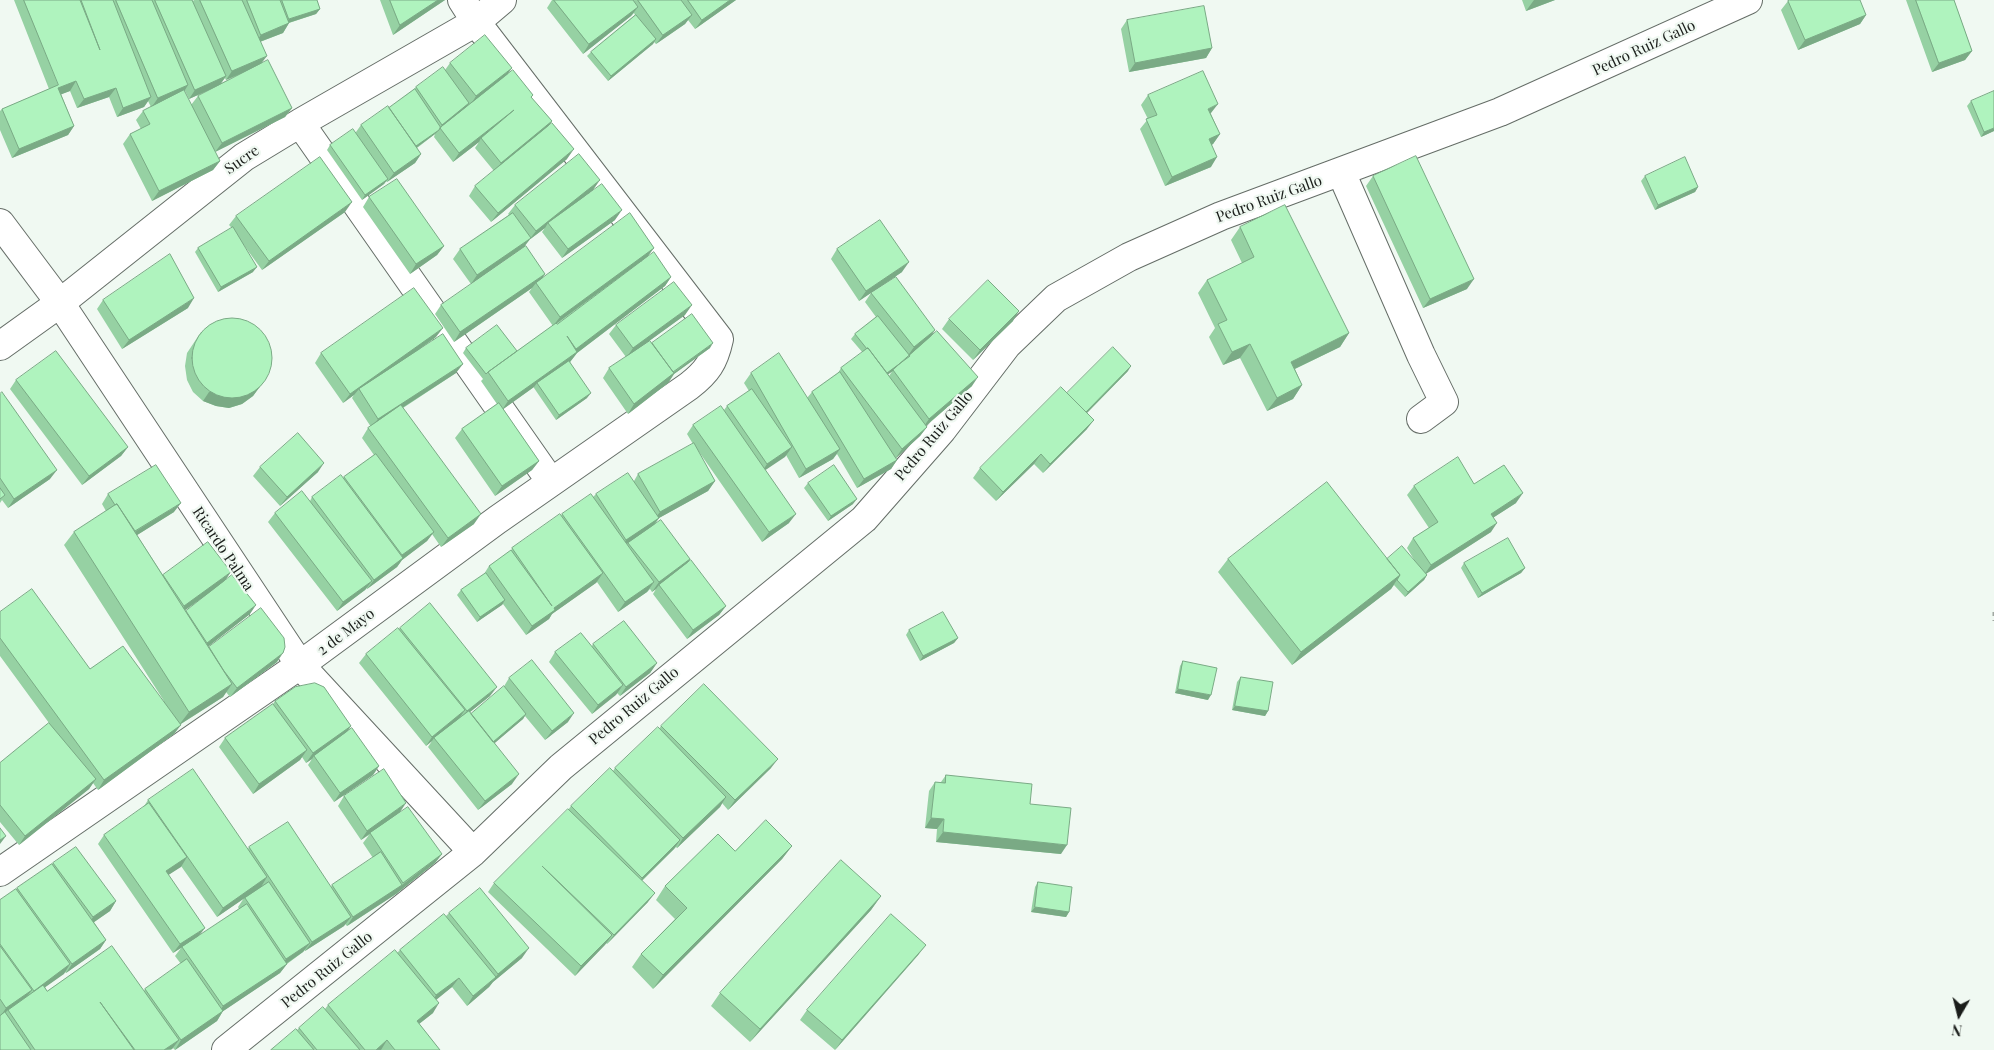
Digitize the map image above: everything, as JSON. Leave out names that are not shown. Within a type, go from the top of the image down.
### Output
[{"type":"street","name":"Sucre","points":[[0,346],[60,304],[244,157],[469,11],[502,0]]},
{"type":"street","name":"Pedro Ruiz Gallo","points":[[226,1050],[473,852],[561,767],[864,519],[938,434],[1007,345],[1056,298],[1130,257],[1221,216],[1500,112],[1748,0]]},
{"type":"street","name":"2 de Mayo","points":[[0,872],[300,665],[489,526],[689,386],[702,375],[715,357],[719,339],[469,11]]},
{"type":"street","points":[[300,122],[551,482]]},
{"type":"street","points":[[1341,172],[1421,355],[1444,402],[1421,419]]},
{"type":"street","name":"Ricardo Palma","points":[[0,223],[60,304],[300,665],[473,852]]},
{"type":"path","points":[[1994,612],[1994,620]]},
{"type":"building","points":[[24,0],[80,0],[100,50],[81,0],[113,0],[151,97],[123,108],[116,88],[84,99],[76,81],[58,88],[74,126],[19,149],[2,109],[58,85]]},
{"type":"building","points":[[116,0],[152,0],[188,85],[158,98]]},
{"type":"building","points":[[155,0],[192,0],[226,76],[195,90]]},
{"type":"building","points":[[200,0],[242,0],[267,56],[232,71]]},
{"type":"building","points":[[247,0],[280,0],[289,23],[261,35]]},
{"type":"building","points":[[282,0],[317,0],[320,9],[289,19]]},
{"type":"building","points":[[390,0],[438,0],[400,25]]},
{"type":"building","points":[[554,0],[633,0],[638,7],[589,44]]},
{"type":"building","points":[[638,0],[681,0],[692,15],[663,35]]},
{"type":"building","points":[[688,0],[730,0],[702,20]]},
{"type":"building","points":[[1860,0],[1866,15],[1805,40],[1788,1]]},
{"type":"building","points":[[1916,0],[1954,0],[1972,51],[1939,63]]},
{"type":"building","points":[[1204,6],[1212,48],[1135,63],[1127,20]]},
{"type":"building","points":[[636,15],[656,39],[611,76],[591,52]]},
{"type":"building","points":[[485,35],[512,68],[476,96],[450,63]]},
{"type":"building","points":[[268,60],[292,108],[222,143],[198,96]]},
{"type":"building","points":[[443,67],[469,103],[442,125],[416,87]]},
{"type":"building","points":[[513,70],[533,95],[531,97],[552,121],[501,163],[481,138],[514,110],[459,153],[440,128]]},
{"type":"building","points":[[1203,71],[1218,104],[1208,109],[1220,134],[1209,139],[1217,157],[1172,177],[1146,119],[1157,115],[1148,95]]},
{"type":"building","points":[[415,89],[441,128],[416,146],[389,108]]},
{"type":"building","points":[[184,90],[220,161],[159,191],[130,134],[150,124],[143,111]]},
{"type":"building","points":[[1994,91],[1994,128],[1984,132],[1971,101]]},
{"type":"building","points":[[388,106],[421,154],[394,173],[361,125]]},
{"type":"building","points":[[552,123],[574,149],[498,213],[475,186]]},
{"type":"building","points":[[353,129],[388,179],[365,195],[330,145]]},
{"type":"building","points":[[579,154],[600,180],[536,231],[515,205]]},
{"type":"building","points":[[1416,156],[1474,279],[1430,299],[1373,176]]},
{"type":"building","points":[[320,157],[352,202],[269,261],[236,216]]},
{"type":"building","points":[[1685,157],[1698,187],[1658,205],[1645,176]]},
{"type":"building","points":[[397,179],[444,246],[416,264],[369,197]]},
{"type":"building","points":[[602,184],[622,210],[568,249],[548,223]]},
{"type":"building","points":[[1285,205],[1349,333],[1291,362],[1302,385],[1277,398],[1250,344],[1232,352],[1218,324],[1227,320],[1207,280],[1254,257],[1240,227]]},
{"type":"building","points":[[513,213],[531,238],[477,275],[460,249]]},
{"type":"building","points":[[630,213],[654,248],[560,317],[536,283]]},
{"type":"building","points":[[880,220],[909,262],[866,291],[837,249]]},
{"type":"building","points":[[233,227],[257,267],[221,287],[198,248]]},
{"type":"building","points":[[526,246],[545,274],[460,332],[441,305]]},
{"type":"building","points":[[654,252],[671,277],[576,349],[567,336],[577,352],[508,401],[488,372],[557,324]]},
{"type":"building","points":[[170,254],[194,298],[129,340],[103,300]]},
{"type":"building","points":[[896,277],[935,330],[914,347],[871,293]]},
{"type":"building","points":[[988,280],[1019,311],[980,350],[949,319]]},
{"type":"building","points":[[674,282],[692,305],[633,348],[616,325]]},
{"type":"building","points":[[414,288],[443,328],[350,394],[321,353]]},
{"type":"building","points":[[692,314],[713,343],[673,372],[652,343]]},
{"type":"building","points":[[878,316],[910,356],[887,373],[855,334]]},
{"type":"building","points":[[232,318],[247,321],[260,330],[269,343],[272,358],[269,373],[260,386],[247,395],[232,398],[217,395],[204,386],[195,373],[192,358],[195,343],[204,330],[217,321]]},
{"type":"building","points":[[497,325],[517,351],[486,374],[466,348]]},
{"type":"building","points":[[937,331],[978,377],[929,419],[893,370]]},
{"type":"building","points":[[443,334],[463,364],[378,419],[359,389]]},
{"type":"building","points":[[650,341],[674,373],[634,404],[609,368]]},
{"type":"building","points":[[1113,347],[1131,366],[1086,412],[1067,393]]},
{"type":"building","points":[[868,348],[927,427],[902,449],[841,368]]},
{"type":"building","points":[[56,351],[128,447],[89,476],[16,380]]},
{"type":"building","points":[[779,353],[840,449],[806,469],[751,373]]},
{"type":"building","points":[[569,361],[591,393],[559,415],[537,383]]},
{"type":"building","points":[[840,372],[897,460],[864,479],[812,392]]},
{"type":"building","points":[[1061,387],[1094,420],[1050,464],[1041,454],[1003,492],[980,468]]},
{"type":"building","points":[[752,389],[792,447],[767,464],[727,406]]},
{"type":"building","points":[[2,392],[57,470],[14,499],[0,478],[0,394]]},
{"type":"building","points":[[499,403],[539,461],[502,486],[462,429]]},
{"type":"building","points":[[401,405],[481,514],[448,538],[368,428]]},
{"type":"building","points":[[721,406],[796,514],[769,532],[693,425]]},
{"type":"building","points":[[298,433],[324,463],[287,497],[260,467]]},
{"type":"building","points":[[694,443],[715,481],[660,512],[638,474]]},
{"type":"building","points":[[376,454],[434,532],[402,555],[344,477]]},
{"type":"building","points":[[1458,457],[1474,484],[1504,465],[1523,493],[1491,514],[1497,523],[1431,565],[1413,538],[1438,522],[1414,486]]},
{"type":"building","points":[[156,465],[181,503],[135,531],[108,494]]},
{"type":"building","points":[[834,465],[857,499],[831,516],[808,483]]},
{"type":"building","points":[[628,473],[659,518],[626,540],[596,494]]},
{"type":"building","points":[[341,475],[403,558],[374,580],[312,497]]},
{"type":"building","points":[[1327,482],[1400,575],[1301,652],[1228,559]]},
{"type":"building","points":[[0,488],[5,495],[0,499]]},
{"type":"building","points":[[302,491],[372,581],[343,602],[275,513]]},
{"type":"building","points":[[591,494],[654,582],[625,602],[562,514]]},
{"type":"building","points":[[117,504],[232,684],[189,712],[74,532]]},
{"type":"building","points":[[560,514],[603,573],[532,626],[489,566],[511,550],[552,606],[512,548]]},
{"type":"building","points":[[661,520],[690,559],[659,582],[628,543]]},
{"type":"building","points":[[1508,538],[1525,568],[1482,593],[1464,563]]},
{"type":"building","points":[[208,542],[231,572],[184,606],[163,575]]},
{"type":"building","points":[[1402,546],[1427,575],[1408,592],[1397,580],[1400,575],[1387,559]]},
{"type":"building","points":[[691,560],[726,606],[693,630],[659,585]]},
{"type":"building","points":[[486,573],[505,600],[480,617],[461,590]]},
{"type":"building","points":[[232,575],[256,605],[207,643],[186,611]]},
{"type":"building","points":[[32,589],[90,669],[123,646],[181,725],[104,780],[0,638],[0,612]]},
{"type":"building","points":[[430,603],[497,687],[467,711],[400,628]]},
{"type":"building","points":[[261,608],[284,638],[285,647],[283,653],[237,688],[209,647]]},
{"type":"building","points":[[943,612],[958,638],[923,656],[909,630]]},
{"type":"building","points":[[624,621],[657,663],[626,687],[593,644]]},
{"type":"building","points":[[398,628],[465,710],[432,737],[366,654]]},
{"type":"building","points":[[581,633],[623,685],[598,705],[555,652]]},
{"type":"building","points":[[532,660],[574,713],[552,731],[509,678]]},
{"type":"building","points":[[1183,661],[1217,668],[1211,695],[1178,689]]},
{"type":"building","points":[[1241,677],[1273,682],[1268,711],[1235,706]]},
{"type":"building","points":[[315,683],[324,687],[351,726],[313,753],[275,701],[295,687]]},
{"type":"building","points":[[704,684],[778,759],[735,800],[661,726]]},
{"type":"building","points":[[504,686],[526,714],[493,742],[471,714]]},
{"type":"building","points":[[273,704],[307,750],[259,784],[225,738]]},
{"type":"building","points":[[469,711],[519,774],[485,801],[434,738]]},
{"type":"building","points":[[49,723],[96,779],[25,836],[0,805],[0,763]]},
{"type":"building","points":[[658,727],[726,797],[683,838],[615,768]]},
{"type":"building","points":[[352,728],[379,766],[340,793],[314,756]]},
{"type":"building","points":[[610,768],[680,840],[642,878],[571,806]]},
{"type":"building","points":[[193,769],[267,877],[223,908],[148,800]]},
{"type":"building","points":[[384,769],[406,803],[367,831],[344,796]]},
{"type":"building","points":[[946,775],[1032,784],[1030,804],[1071,808],[1067,845],[943,832],[944,819],[931,818],[935,782],[945,783]]},
{"type":"building","points":[[149,803],[187,857],[166,871],[205,928],[180,944],[104,835]]},
{"type":"building","points":[[408,807],[442,854],[403,883],[370,833]]},
{"type":"building","points":[[568,809],[655,893],[614,935],[542,866],[612,935],[581,966],[494,883]]},
{"type":"building","points":[[766,820],[792,846],[663,975],[641,954],[687,908],[665,886],[718,834],[735,851]]},
{"type":"building","points":[[288,822],[351,917],[312,942],[249,847]]},
{"type":"building","points":[[0,828],[6,836],[0,840]]},
{"type":"building","points":[[76,847],[116,901],[93,917],[53,863]]},
{"type":"building","points":[[381,852],[402,885],[353,917],[332,885]]},
{"type":"building","points":[[841,860],[881,896],[760,1029],[720,993]]},
{"type":"building","points":[[52,864],[106,940],[72,964],[17,888]]},
{"type":"building","points":[[269,882],[310,943],[286,959],[245,898]]},
{"type":"building","points":[[1038,882],[1072,887],[1069,912],[1035,907]]},
{"type":"building","points":[[480,888],[529,948],[498,974],[449,913]]},
{"type":"building","points":[[16,889],[70,964],[34,991],[0,944],[0,900]]},
{"type":"building","points":[[247,904],[287,964],[223,1006],[182,947]]},
{"type":"building","points":[[444,914],[496,977],[473,996],[459,978],[436,995],[400,950]]},
{"type":"building","points":[[891,914],[926,945],[842,1040],[807,1010]]},
{"type":"building","points":[[0,946],[32,990],[6,1008],[0,999]]},
{"type":"building","points":[[112,946],[179,1040],[164,1050],[135,1050],[100,1002],[134,1050],[35,1050],[8,1010],[43,985],[47,991]]},
{"type":"building","points":[[395,950],[439,1003],[417,1021],[440,1050],[395,1050],[387,1040],[376,1050],[365,1050],[328,1005]]},
{"type":"building","points":[[187,959],[223,1011],[181,1040],[145,989]]},
{"type":"building","points":[[323,1007],[360,1050],[317,1050],[299,1028]]},
{"type":"building","points":[[5,1012],[31,1050],[0,1050],[0,1016]]},
{"type":"building","points":[[296,1029],[314,1050],[271,1050]]}]
